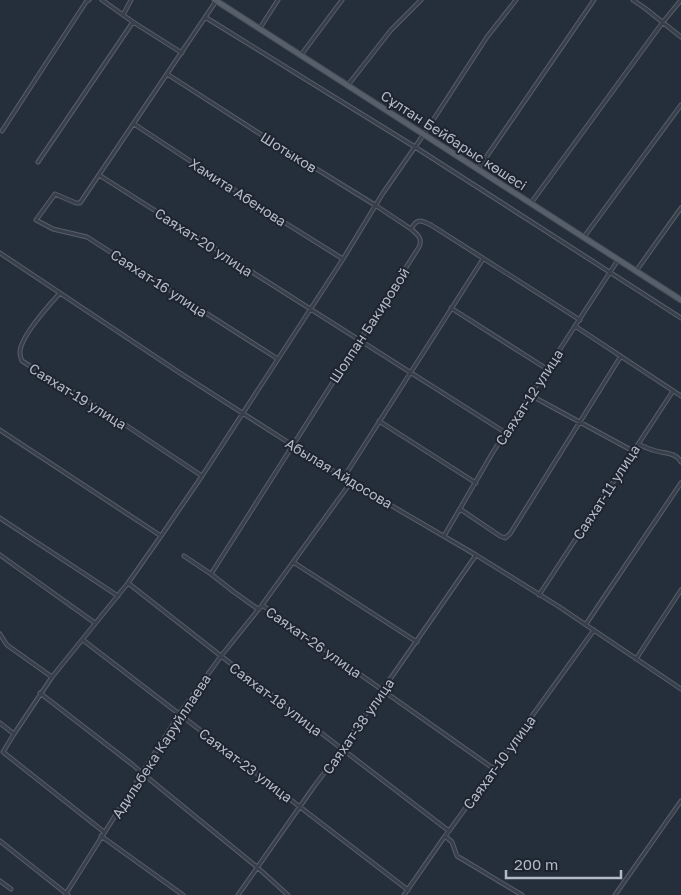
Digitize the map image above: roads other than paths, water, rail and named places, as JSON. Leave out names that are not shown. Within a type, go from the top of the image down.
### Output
[{"type":"main road","name":"Сұлтан Бейбарыс көшесі","points":[[216,1],[681,300]]},
{"type":"street","points":[[2,131],[89,0]]},
{"type":"street","points":[[102,0],[182,53]]},
{"type":"street","points":[[123,15],[131,0]]},
{"type":"street","points":[[260,28],[278,0]]},
{"type":"street","points":[[301,55],[342,0]]},
{"type":"street","points":[[348,85],[391,30],[421,0]]},
{"type":"street","points":[[104,832],[1,753],[40,693],[118,596],[161,536],[343,259],[375,205],[487,37],[516,0]]},
{"type":"street","points":[[478,169],[594,0]]},
{"type":"street","points":[[633,0],[681,37]]},
{"type":"street","points":[[532,203],[681,0]]},
{"type":"street","points":[[99,175],[216,1]]},
{"type":"street","points":[[205,17],[415,146],[681,318]]},
{"type":"street","points":[[38,162],[133,22]]},
{"type":"street","name":"Шотыков","points":[[167,74],[410,229]]},
{"type":"street","points":[[584,237],[681,105]]},
{"type":"street","name":"Хамита Абенова","points":[[134,124],[343,259]]},
{"type":"street","name":"Саяхат-16 улица","points":[[99,175],[80,203],[55,194],[36,220],[53,228],[87,237],[278,358]]},
{"type":"street","name":"Саяхат-20 улица","points":[[99,175],[506,433]]},
{"type":"street","points":[[636,271],[681,208]]},
{"type":"street","points":[[410,229],[418,221],[432,225],[580,320]]},
{"type":"street","name":"Шолпан Бакировой","points":[[211,574],[419,247],[420,239],[410,229]]},
{"type":"street","name":"Абылая Айдосова","points":[[0,252],[242,413],[344,478],[476,555],[586,624],[681,689]]},
{"type":"street","points":[[344,478],[483,259]]},
{"type":"street","name":"Саяхат-12 улица","points":[[444,536],[506,433],[618,259]]},
{"type":"street","name":"Саяхат-19 улица","points":[[60,293],[38,318],[20,346],[19,355],[22,361],[112,416],[202,476]]},
{"type":"street","points":[[451,308],[547,369]]},
{"type":"street","points":[[575,326],[681,396]]},
{"type":"street","points":[[460,509],[500,536],[505,538],[510,534],[621,356]]},
{"type":"street","name":"Саяхат-11 улица","points":[[539,595],[673,391]]},
{"type":"street","points":[[530,395],[633,451]]},
{"type":"street","points":[[379,421],[476,483]]},
{"type":"street","points":[[0,430],[161,536]]},
{"type":"street","points":[[638,444],[654,451],[675,455],[681,462]]},
{"type":"street","points":[[262,605],[352,482]]},
{"type":"street","points":[[586,624],[681,483]]},
{"type":"street","points":[[0,518],[118,596]]},
{"type":"street","points":[[0,555],[95,623]]},
{"type":"street","name":"Саяхат-38 улица","points":[[238,895],[417,642],[476,555]]},
{"type":"street","points":[[184,556],[258,609]]},
{"type":"street","points":[[294,562],[417,642]]},
{"type":"street","name":"Саяхат-18 улица","points":[[128,583],[449,831]]},
{"type":"street","points":[[636,659],[681,590]]},
{"type":"street","name":"Саяхат-26 улица","points":[[258,609],[262,605],[494,769]]},
{"type":"street","name":"Адильбека Каруйллаева","points":[[66,894],[180,713],[258,609]]},
{"type":"street","name":"Саяхат-10 улица","points":[[404,895],[594,630]]},
{"type":"street","points":[[0,634],[7,645],[52,677]]},
{"type":"street","name":"Саяхат-23 улица","points":[[83,640],[408,890]]},
{"type":"street","points":[[40,693],[133,765],[288,895]]},
{"type":"street","points":[[0,723],[14,734]]},
{"type":"street","points":[[615,895],[681,801]]},
{"type":"street","points":[[102,836],[183,895]]},
{"type":"street","points":[[445,836],[452,842],[457,856],[522,895]]},
{"type":"street","points":[[0,842],[66,894]]},
{"type":"street","points":[[0,882],[11,889]]}]
